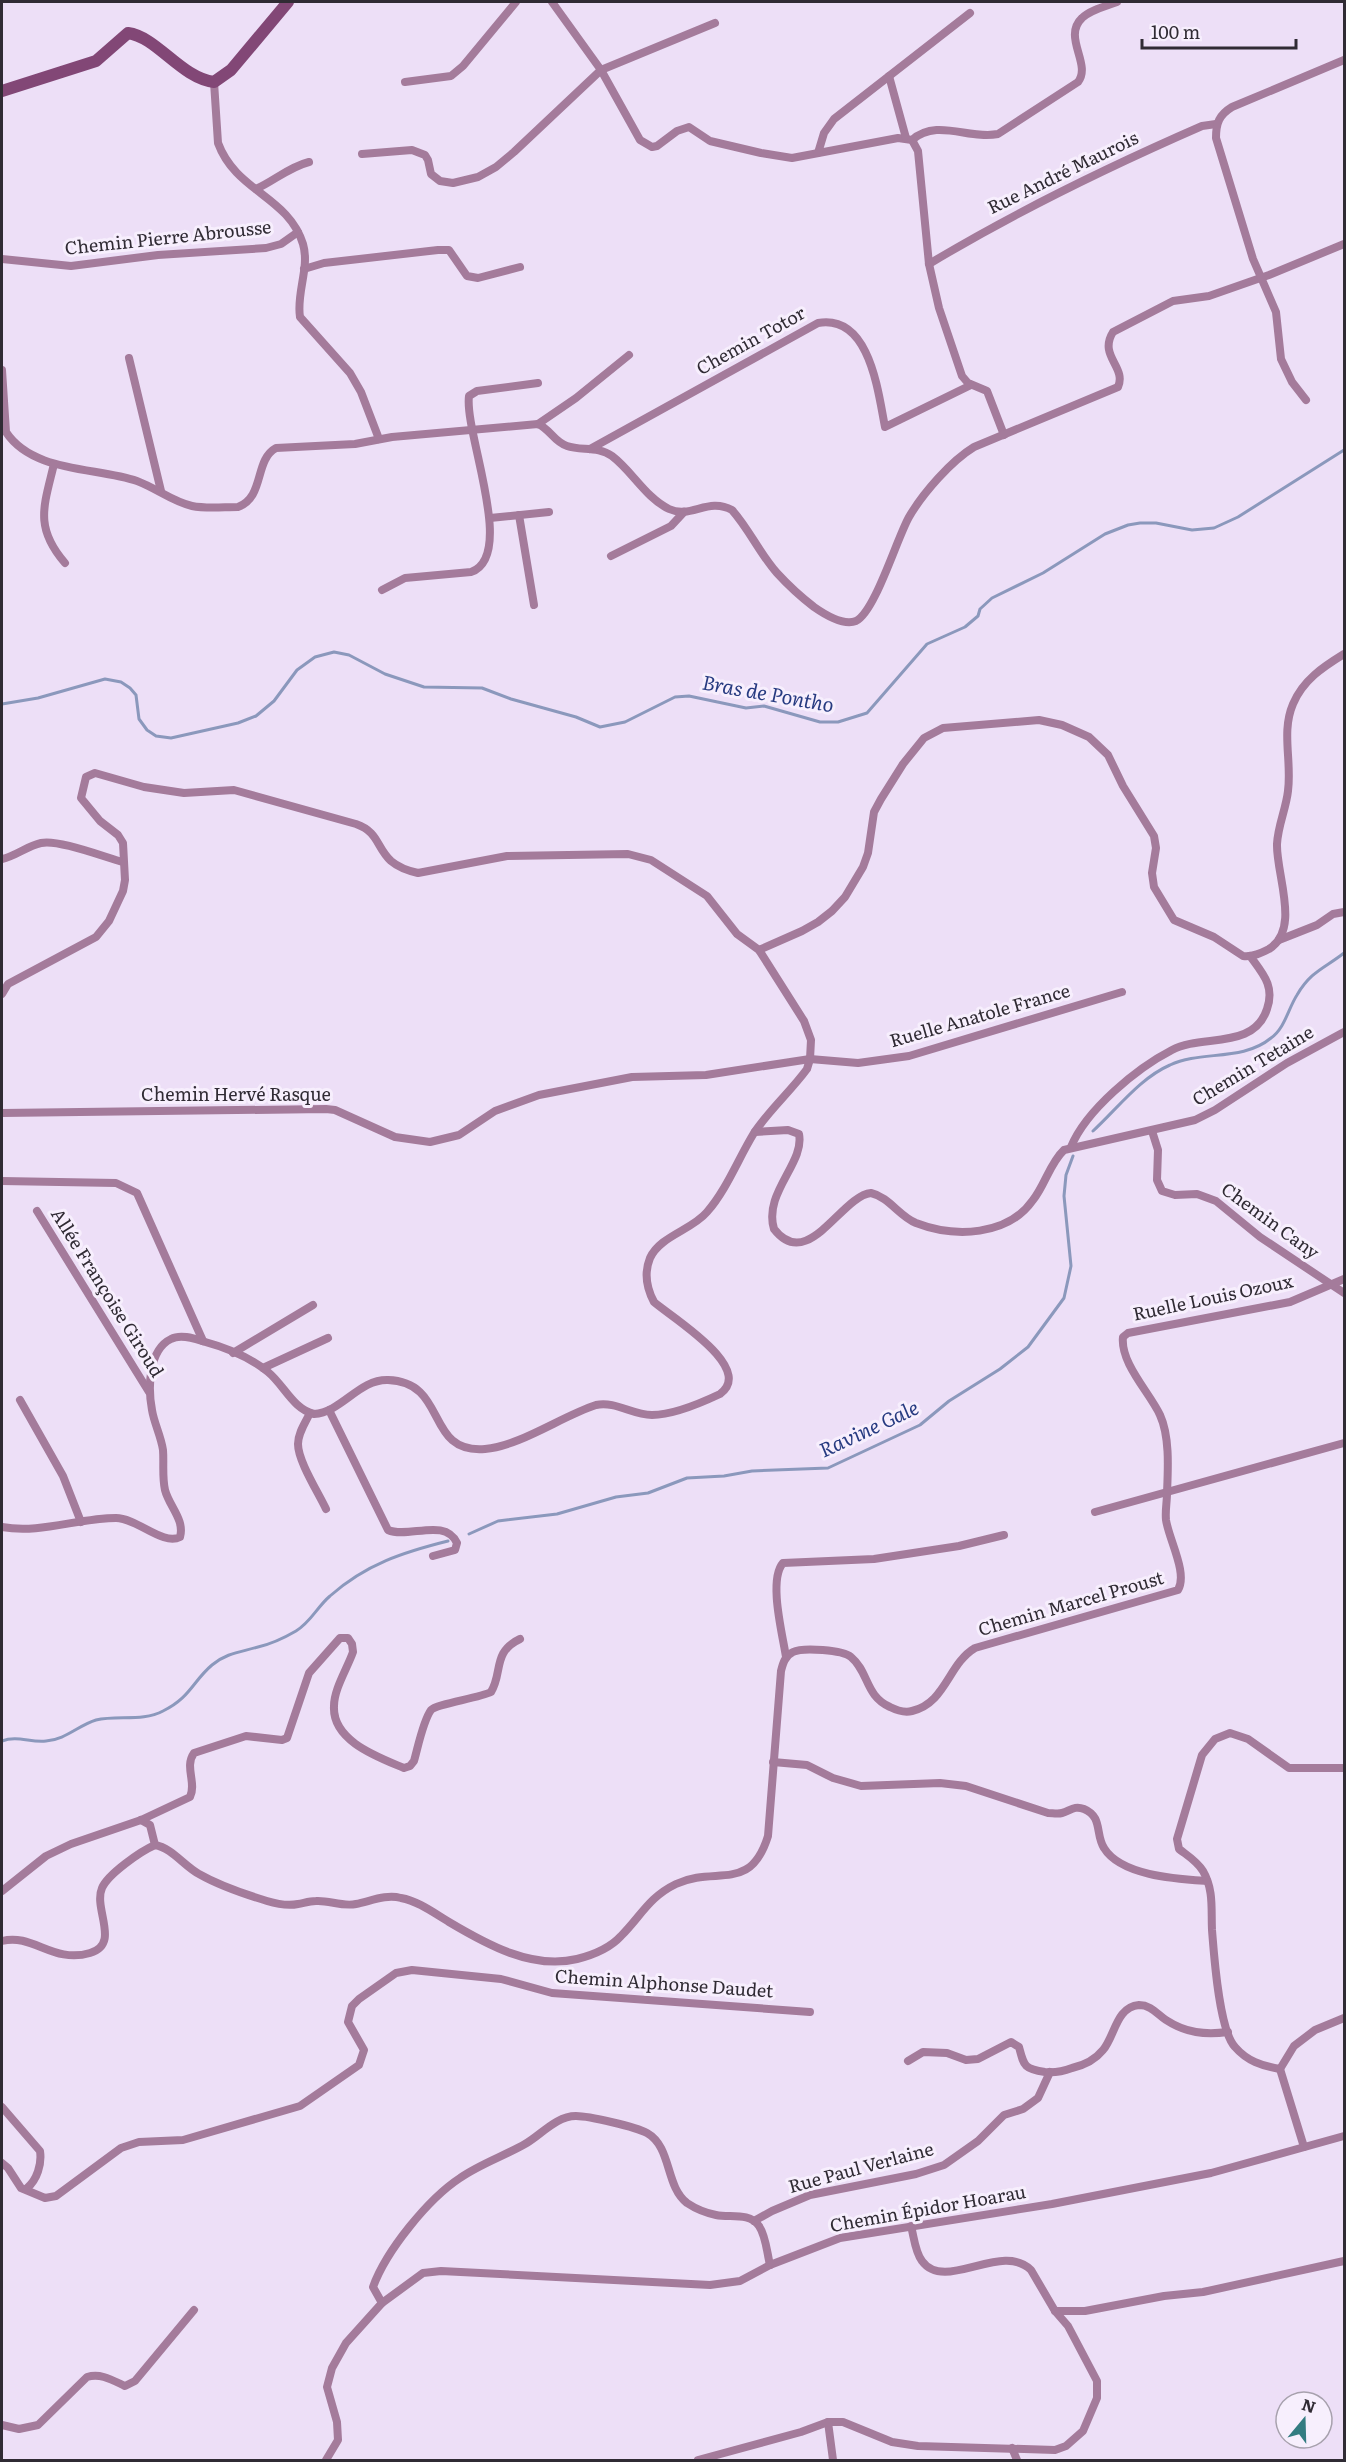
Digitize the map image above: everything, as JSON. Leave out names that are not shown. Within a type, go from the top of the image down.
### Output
[{"type":"main road","points":[[2,91],[96,61],[128,33],[141,38],[190,73],[214,82],[231,70],[288,2]]},
{"type":"street","points":[[405,82],[452,76],[516,2]]},
{"type":"street","points":[[552,2],[601,70],[640,140],[645,144],[657,146],[677,130],[689,127],[710,141],[792,158],[909,139],[919,134],[943,130],[988,136],[998,134],[1078,82],[1083,73],[1075,38],[1078,24],[1088,15],[1117,2]]},
{"type":"street","points":[[818,153],[828,125],[970,12]]},
{"type":"street","points":[[362,154],[412,150],[425,155],[431,174],[440,181],[453,183],[478,177],[496,167],[514,152],[601,70],[715,23]]},
{"type":"street","points":[[1306,400],[1292,382],[1281,359],[1276,312],[1253,259],[1216,138],[1216,124],[1224,112],[1232,107],[1344,60]]},
{"type":"street","points":[[889,76],[909,139],[918,151],[929,264],[939,308],[962,376],[971,385],[987,391],[1004,435]]},
{"type":"street","points":[[214,82],[218,143],[221,151],[234,172],[283,211],[298,232],[305,255],[300,317],[351,373],[379,439]]},
{"type":"street","name":"Rue André Maurois","points":[[929,264],[977,235],[1085,178],[1202,126],[1216,124]]},
{"type":"street","points":[[256,189],[272,182],[295,166],[309,162]]},
{"type":"street","name":"Chemin Pierre Abrousse","points":[[2,259],[59,266],[83,266],[158,255],[266,248],[281,244],[298,232]]},
{"type":"street","points":[[538,424],[546,428],[565,446],[608,454],[661,504],[676,512],[714,505],[732,510],[784,579],[814,607],[829,616],[852,622],[858,620],[871,604],[908,518],[919,502],[960,456],[1119,387],[1120,377],[1108,347],[1109,339],[1121,326],[1173,301],[1209,296],[1261,278],[1344,244]]},
{"type":"street","points":[[304,269],[324,263],[438,250],[448,250],[467,276],[478,278],[520,267]]},
{"type":"street","name":"Chemin Totor","points":[[589,449],[818,323],[835,322],[843,326],[856,337],[867,353],[885,427],[971,385]]},
{"type":"street","points":[[2,370],[4,432],[22,447],[54,464],[131,479],[194,507],[238,507],[244,505],[253,496],[265,461],[271,451],[276,448],[355,444],[379,439],[538,424],[576,398],[629,355]]},
{"type":"street","points":[[129,358],[161,491]]},
{"type":"street","points":[[382,590],[405,578],[478,570],[485,563],[488,554],[490,518],[468,399],[470,394],[477,390],[537,383]]},
{"type":"street","points":[[54,464],[43,517],[52,548],[65,563]]},
{"type":"street","points":[[490,518],[549,512]]},
{"type":"street","points":[[611,556],[671,526],[684,512]]},
{"type":"street","points":[[519,515],[534,605]]},
{"type":"street","points":[[1279,940],[1286,915],[1277,846],[1279,822],[1288,792],[1287,724],[1293,705],[1303,686],[1319,670],[1344,654]]},
{"type":"street","points":[[759,950],[818,922],[844,897],[863,867],[868,853],[874,812],[903,764],[924,738],[943,728],[1039,720],[1062,725],[1089,737],[1108,755],[1123,786],[1154,836],[1156,848],[1152,873],[1154,887],[1174,920],[1214,937],[1236,954],[1250,957],[1263,952],[1279,940],[1317,926],[1333,914],[1344,912]]},
{"type":"street","points":[[2,994],[8,984],[101,932],[109,921],[123,891],[125,870],[124,848],[121,839],[100,821],[81,798],[84,782],[90,774],[105,775],[144,787],[184,793],[234,790],[356,824],[375,836],[390,860],[417,873],[507,856],[618,854],[640,856],[660,864],[696,887],[716,906],[736,934],[759,950],[804,1021],[811,1040],[810,1059],[798,1081],[755,1132],[713,1206],[703,1217],[656,1249],[647,1269],[649,1292],[654,1302],[711,1347],[722,1360],[729,1382],[727,1388],[720,1394],[652,1415],[610,1404],[596,1405],[503,1445],[470,1449],[452,1443],[444,1432],[429,1400],[411,1386],[399,1381],[387,1380],[369,1384],[321,1414],[310,1413],[298,1406],[277,1380],[263,1368],[203,1341],[181,1336],[166,1342],[155,1359],[149,1392],[152,1413],[163,1450],[164,1487],[167,1499],[181,1525],[180,1537],[168,1539],[124,1519],[34,1528],[2,1527]]},
{"type":"street","points":[[2,859],[35,844],[49,842],[123,862]]},
{"type":"street","name":"Chemin Tetaine","points":[[1071,1147],[1085,1122],[1126,1082],[1171,1050],[1186,1044],[1235,1037],[1258,1026],[1266,1013],[1271,992],[1269,984],[1250,957]]},
{"type":"street","name":"Ruelle Anatole France","points":[[810,1059],[858,1063],[909,1056],[1122,992]]},
{"type":"street","name":"Chemin Tetaine","points":[[755,1132],[788,1130],[799,1134],[798,1147],[773,1204],[772,1218],[777,1233],[789,1240],[800,1241],[818,1234],[855,1199],[871,1193],[882,1198],[906,1218],[927,1226],[985,1230],[1003,1226],[1023,1213],[1043,1186],[1059,1154],[1071,1147],[1152,1131],[1205,1116],[1287,1063],[1344,1032]]},
{"type":"street","name":"Chemin Hervé Rasque","points":[[2,1113],[326,1108],[395,1137],[430,1142],[459,1135],[495,1111],[539,1095],[632,1077],[705,1075],[810,1059]]},
{"type":"street","name":"Chemin Cany","points":[[1152,1131],[1158,1150],[1157,1180],[1162,1191],[1175,1195],[1197,1194],[1216,1201],[1260,1237],[1344,1293]]},
{"type":"street","points":[[2,1181],[116,1183],[137,1193],[203,1341]]},
{"type":"street","name":"Allée Françoise Giroud","points":[[37,1211],[149,1392]]},
{"type":"street","points":[[1330,1284],[1344,1279]]},
{"type":"street","name":"Ruelle Louis Ozoux","points":[[1167,1491],[1166,1434],[1160,1415],[1124,1350],[1123,1338],[1128,1333],[1290,1302],[1330,1284]]},
{"type":"street","points":[[233,1353],[313,1305]]},
{"type":"street","points":[[263,1368],[328,1338]]},
{"type":"street","points":[[20,1400],[63,1476],[81,1522]]},
{"type":"street","points":[[329,1410],[388,1530],[402,1533],[430,1529],[455,1538],[457,1543],[455,1550],[433,1556]]},
{"type":"street","points":[[310,1413],[297,1442],[299,1453],[326,1509]]},
{"type":"street","points":[[1095,1512],[1344,1443]]},
{"type":"street","name":"Chemin Marcel Proust","points":[[786,1658],[792,1652],[801,1650],[837,1651],[848,1654],[856,1661],[872,1694],[884,1705],[909,1712],[922,1708],[940,1694],[962,1658],[975,1648],[1178,1590],[1183,1579],[1166,1516],[1167,1491]]},
{"type":"street","points":[[2,1941],[20,1939],[51,1952],[68,1956],[91,1953],[98,1949],[106,1935],[100,1907],[102,1889],[114,1874],[155,1845],[164,1846],[190,1870],[202,1876],[269,1902],[290,1905],[319,1901],[354,1905],[388,1897],[400,1897],[432,1911],[483,1942],[512,1953],[555,1961],[575,1959],[601,1951],[620,1937],[654,1896],[687,1879],[728,1876],[742,1872],[754,1864],[763,1852],[768,1836],[781,1671],[786,1658],[776,1575],[783,1563],[874,1559],[959,1546],[1004,1535]]},
{"type":"street","points":[[2,1892],[46,1856],[71,1844],[141,1820],[190,1797],[193,1790],[189,1764],[194,1754],[246,1736],[282,1740],[286,1738],[309,1673],[340,1638],[348,1638],[352,1644],[352,1652],[333,1705],[336,1721],[345,1733],[364,1750],[404,1768],[410,1766],[414,1761],[431,1710],[439,1705],[478,1698],[491,1692],[503,1654],[510,1644],[520,1640]]},
{"type":"street","points":[[1280,2069],[1262,2066],[1246,2058],[1233,2046],[1227,2032],[1218,1985],[1212,1928],[1213,1899],[1208,1881],[1195,1860],[1179,1849],[1177,1839],[1202,1755],[1215,1739],[1230,1733],[1248,1739],[1289,1768],[1344,1768]]},
{"type":"street","points":[[773,1762],[807,1765],[833,1778],[861,1786],[940,1783],[966,1786],[1048,1813],[1062,1813],[1072,1808],[1079,1808],[1094,1816],[1099,1823],[1100,1839],[1105,1850],[1124,1865],[1171,1879],[1208,1881]]},
{"type":"street","points":[[141,1820],[150,1826],[155,1845]]},
{"type":"street","name":"Chemin Alphonse Daudet","points":[[27,2188],[34,2194],[45,2198],[56,2196],[121,2148],[139,2142],[183,2140],[300,2106],[359,2065],[364,2050],[348,2022],[352,2006],[386,1979],[404,1971],[429,1971],[501,1979],[552,1993],[810,2012]]},
{"type":"street","points":[[908,2061],[923,2052],[947,2054],[966,2060],[978,2059],[1011,2042],[1019,2047],[1021,2058],[1027,2067],[1050,2072],[1082,2066],[1095,2059],[1105,2048],[1121,2015],[1132,2007],[1147,2006],[1185,2030],[1207,2035],[1227,2032]]},
{"type":"street","points":[[1304,2147],[1280,2069],[1294,2046],[1315,2030],[1344,2018]]},
{"type":"street","name":"Rue Paul Verlaine","points":[[754,2221],[810,2195],[916,2174],[944,2165],[978,2141],[1004,2115],[1023,2109],[1038,2098],[1050,2072]]},
{"type":"street","points":[[2,2107],[40,2151],[39,2166],[32,2183],[27,2188],[18,2185],[8,2168],[2,2163]]},
{"type":"street","points":[[382,2303],[373,2287],[386,2261],[442,2191],[462,2177],[527,2143],[564,2119],[576,2116],[644,2131],[651,2136],[662,2149],[677,2190],[685,2201],[700,2210],[718,2216],[741,2217],[754,2221],[762,2233],[770,2265]]},
{"type":"street","name":"Chemin Épidor Hoarau","points":[[326,2460],[338,2440],[337,2422],[327,2387],[332,2368],[346,2343],[382,2303],[423,2273],[441,2271],[711,2285],[740,2281],[770,2265],[840,2238],[1052,2204],[1211,2173],[1344,2136]]},
{"type":"street","points":[[698,2460],[801,2432],[828,2422],[843,2422],[892,2442],[918,2446],[1055,2450],[1066,2446],[1083,2431],[1096,2398],[1096,2381],[1068,2326],[1055,2311],[1031,2270],[1019,2261],[1005,2260],[941,2272],[927,2267],[918,2253],[910,2226]]},
{"type":"street","points":[[1055,2311],[1085,2311],[1164,2295],[1203,2292],[1344,2261]]},
{"type":"street","points":[[2,2425],[19,2428],[38,2425],[87,2377],[95,2375],[108,2377],[125,2386],[135,2381],[194,2310]]},
{"type":"street","points":[[828,2422],[832,2460]]},
{"type":"street","points":[[1012,2448],[1017,2460]]},
{"type":"waterway","name":"Bras de Pontho","points":[[2,704],[38,698],[105,679],[121,682],[136,695],[139,719],[147,730],[156,736],[171,738],[238,723],[256,716],[274,701],[297,670],[315,657],[334,652],[349,655],[385,674],[424,687],[482,688],[511,699],[576,717],[600,727],[625,722],[675,697],[689,696],[746,708],[764,706],[820,722],[838,722],[867,713],[927,644],[965,627],[978,616],[980,609],[992,598],[1043,573],[1105,534],[1140,523],[1156,523],[1192,530],[1214,528],[1238,517],[1344,450]]},
{"type":"waterway","name":"Ravine Gale","points":[[1093,1131],[1139,1086],[1170,1065],[1195,1058],[1247,1050],[1271,1038],[1280,1029],[1297,995],[1308,980],[1344,953]]},
{"type":"waterway","name":"Ravine Gale","points":[[469,1534],[498,1521],[557,1514],[616,1497],[648,1493],[687,1478],[724,1476],[752,1471],[828,1468],[920,1425],[949,1401],[1000,1369],[1028,1347],[1064,1298],[1071,1266],[1064,1196],[1066,1175],[1073,1156]]},
{"type":"waterway","name":"Ravine Gale","points":[[2,1741],[8,1739],[53,1740],[96,1720],[147,1716],[163,1711],[179,1701],[217,1661],[234,1653],[273,1642],[301,1627],[330,1596],[357,1575],[401,1555],[448,1541]]}]
